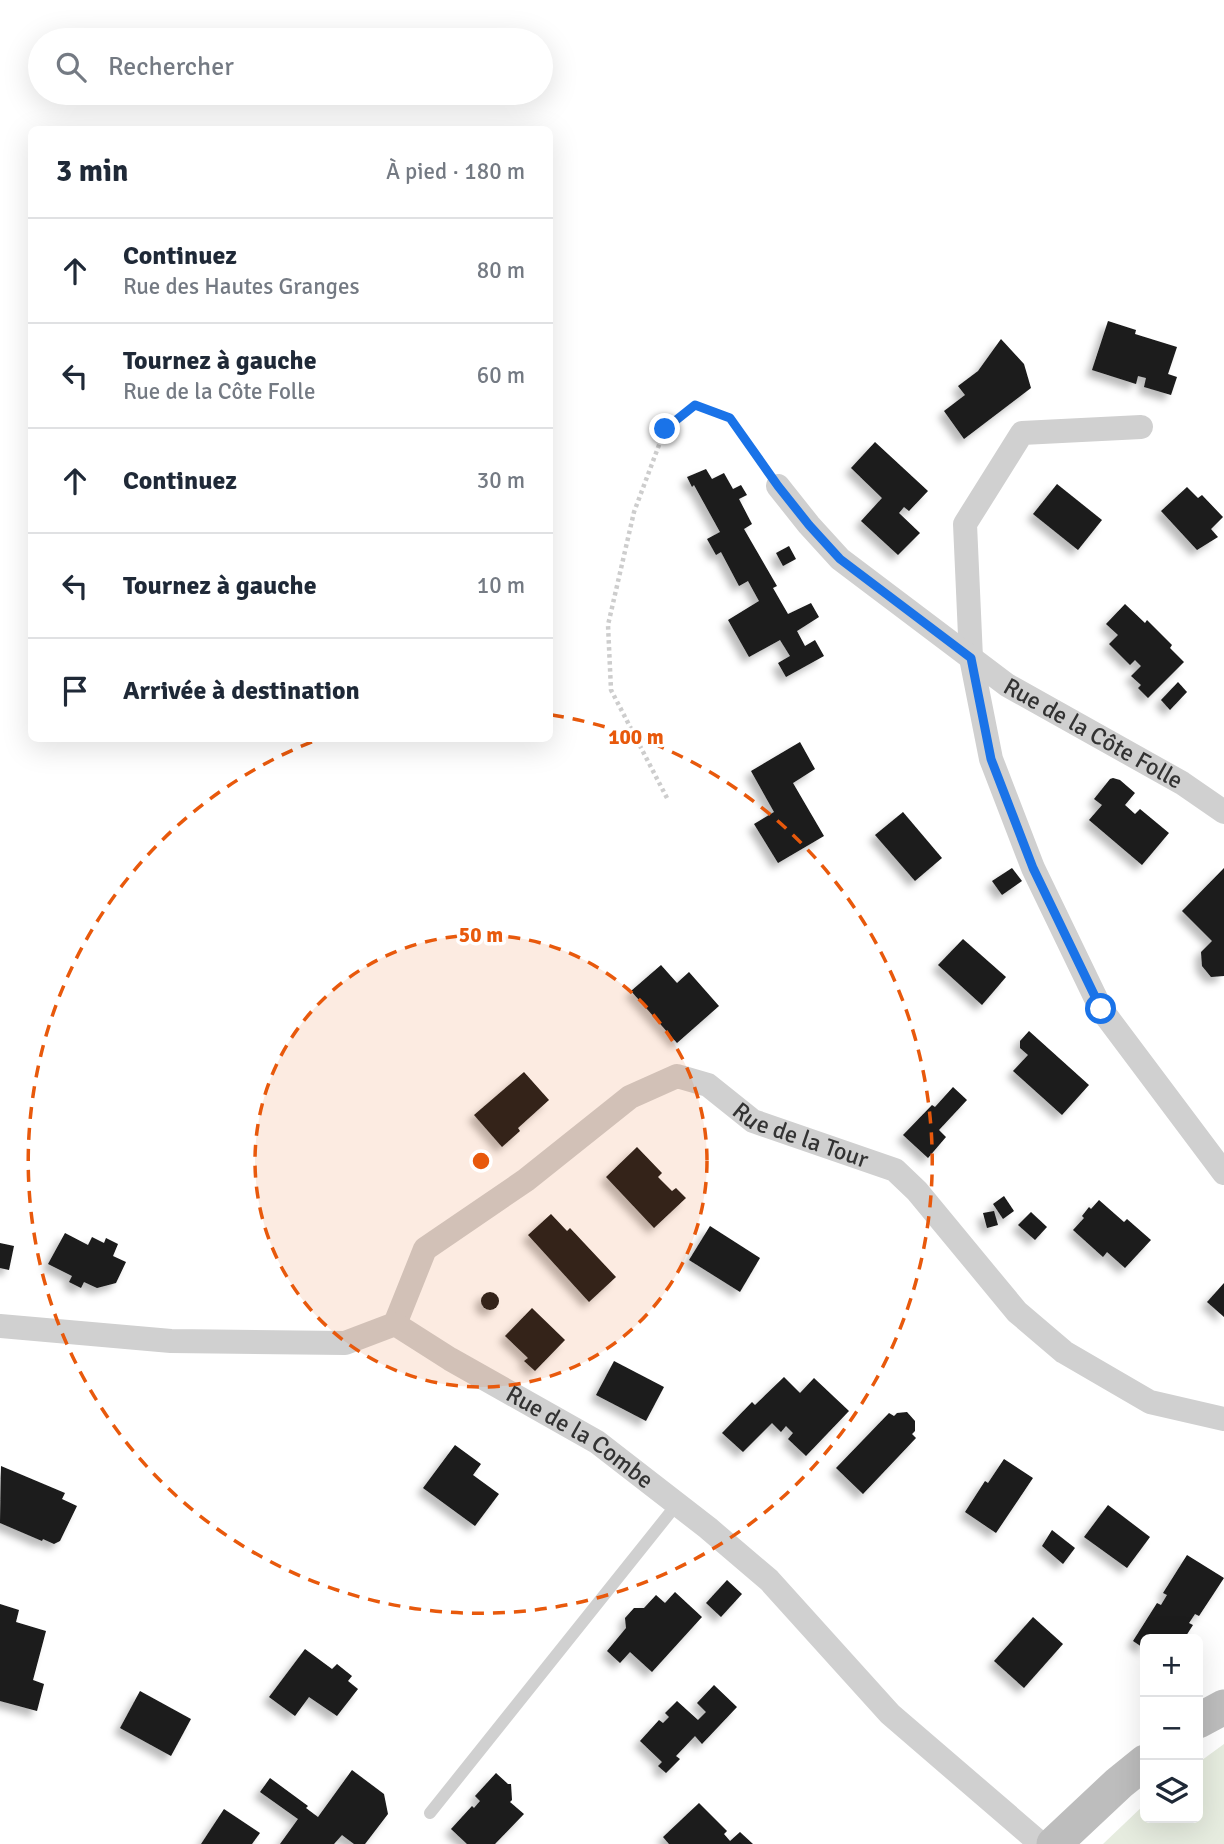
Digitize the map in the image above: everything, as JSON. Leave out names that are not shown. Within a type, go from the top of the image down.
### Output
[{"type":"street","points":[[1141,428],[1022,433],[965,524],[971,658],[991,759],[1033,868],[1095,998],[1224,1173]]},
{"type":"street","name":"Rue de la Côte Folle","points":[[778,486],[840,559],[1007,685],[1182,783],[1224,812]]},
{"type":"street","name":"Rue de la Tour","points":[[394,1324],[425,1250],[526,1180],[630,1097],[677,1076],[708,1085],[753,1121],[895,1170],[917,1191],[1017,1311],[1064,1352],[1150,1402],[1224,1419]]},
{"type":"street","points":[[0,1326],[171,1341],[345,1343],[394,1324]]},
{"type":"street","name":"Rue de la Combe","points":[[394,1324],[450,1359],[597,1442],[677,1504],[769,1580],[890,1714],[1041,1844]]},
{"type":"street","points":[[1203,1718],[1224,1707]]},
{"type":"street","points":[[1054,1844],[1140,1766]]},
{"type":"lane","points":[[430,1813],[677,1504]]},
{"type":"path","points":[[667,799],[611,690],[608,625],[634,512],[665,429],[695,405],[730,418],[778,486]]},
{"type":"shaded area","points":[[1224,1744],[1224,1844],[1103,1844],[1140,1809],[1140,1823],[1203,1823],[1203,1759]]},
{"type":"building","points":[[1108,321],[1136,330],[1135,334],[1177,347],[1168,374],[1177,377],[1171,395],[1144,387],[1146,378],[1138,376],[1136,384],[1092,370]]},
{"type":"building","points":[[1001,339],[1024,364],[1031,388],[964,439],[944,411],[965,395],[958,386],[978,371]]},
{"type":"building","points":[[875,442],[928,491],[909,511],[904,507],[899,513],[920,533],[898,555],[861,521],[882,498],[851,468]]},
{"type":"building","points":[[706,469],[712,479],[724,473],[733,489],[741,485],[747,495],[739,499],[752,524],[744,529],[777,586],[773,588],[788,614],[811,603],[819,617],[797,631],[805,646],[815,640],[824,656],[786,677],[778,663],[790,656],[780,640],[749,657],[728,620],[759,601],[748,581],[739,586],[721,552],[716,555],[707,539],[720,532],[687,477]]},
{"type":"building","points":[[1057,484],[1102,520],[1078,550],[1033,514]]},
{"type":"building","points":[[1187,487],[1198,498],[1202,495],[1223,517],[1211,529],[1218,537],[1197,550],[1161,511]]},
{"type":"building","points":[[789,546],[796,559],[783,566],[776,553]]},
{"type":"building","points":[[1125,604],[1145,623],[1147,620],[1172,645],[1170,648],[1184,662],[1148,698],[1138,688],[1141,685],[1131,676],[1141,666],[1135,660],[1130,665],[1109,644],[1118,635],[1106,624]]},
{"type":"building","points":[[1178,682],[1187,692],[1170,710],[1161,700]]},
{"type":"building","points":[[800,742],[815,769],[793,783],[824,836],[778,863],[754,824],[774,812],[751,771]]},
{"type":"building","points":[[1113,778],[1120,780],[1135,793],[1125,805],[1135,814],[1140,809],[1169,833],[1142,865],[1089,820],[1102,805],[1094,799]]},
{"type":"building","points":[[903,812],[942,858],[915,881],[875,835]]},
{"type":"building","points":[[1012,868],[1022,881],[1002,895],[992,881]]},
{"type":"building","points":[[1224,868],[1224,976],[1211,977],[1202,966],[1201,952],[1212,941],[1182,911]]},
{"type":"building","points":[[963,939],[1006,977],[982,1005],[938,965]]},
{"type":"building","points":[[661,965],[677,983],[689,972],[719,1006],[677,1043],[631,991]]},
{"type":"building","points":[[1029,1031],[1089,1085],[1062,1115],[1013,1071],[1028,1055],[1020,1048],[1020,1041]]},
{"type":"building","points":[[524,1072],[549,1100],[518,1128],[520,1131],[502,1147],[474,1115]]},
{"type":"building","points":[[953,1087],[967,1100],[939,1130],[946,1137],[928,1158],[903,1135]]},
{"type":"building","points":[[637,1147],[662,1173],[658,1177],[672,1191],[676,1188],[686,1198],[654,1228],[606,1177]]},
{"type":"building","points":[[1004,1196],[1014,1211],[1003,1219],[993,1204]]},
{"type":"building","points":[[1099,1200],[1124,1222],[1127,1219],[1151,1240],[1125,1268],[1107,1252],[1103,1257],[1073,1230],[1084,1218],[1082,1216],[1089,1207],[1091,1209]]},
{"type":"building","points":[[994,1211],[998,1225],[987,1228],[983,1213]]},
{"type":"building","points":[[1031,1212],[1047,1227],[1035,1240],[1018,1225]]},
{"type":"building","points":[[551,1214],[567,1231],[570,1228],[616,1277],[589,1302],[528,1235]]},
{"type":"building","points":[[710,1226],[760,1258],[740,1292],[689,1260]]},
{"type":"building","points":[[65,1233],[88,1245],[92,1237],[104,1243],[106,1238],[118,1244],[113,1256],[126,1262],[116,1283],[97,1288],[84,1282],[81,1288],[69,1282],[72,1276],[48,1264]]},
{"type":"building","points":[[0,1243],[14,1246],[9,1270],[0,1268]]},
{"type":"building","points":[[1224,1283],[1224,1317],[1207,1302]]},
{"type":"building","points":[[490,1292],[496,1295],[499,1301],[496,1307],[490,1310],[484,1307],[481,1301],[484,1295]]},
{"type":"building","points":[[532,1308],[565,1340],[535,1371],[524,1361],[528,1358],[505,1336]]},
{"type":"building","points":[[614,1361],[664,1387],[646,1421],[596,1395]]},
{"type":"building","points":[[784,1377],[800,1393],[814,1378],[849,1411],[806,1456],[788,1439],[793,1433],[786,1426],[781,1432],[772,1423],[743,1452],[722,1433],[752,1402],[755,1405]]},
{"type":"building","points":[[907,1412],[915,1421],[915,1431],[912,1434],[916,1438],[863,1494],[836,1468],[889,1413],[894,1416]]},
{"type":"building","points":[[455,1445],[481,1464],[473,1475],[499,1494],[475,1526],[423,1488]]},
{"type":"building","points":[[1004,1459],[1033,1478],[996,1533],[965,1512],[985,1481],[988,1483]]},
{"type":"building","points":[[1,1466],[65,1493],[62,1499],[77,1506],[60,1541],[54,1544],[43,1539],[42,1541],[0,1523]]},
{"type":"building","points":[[1108,1505],[1150,1537],[1127,1568],[1084,1537]]},
{"type":"building","points":[[1052,1530],[1075,1548],[1063,1564],[1042,1546]]},
{"type":"building","points":[[1187,1555],[1224,1578],[1199,1616],[1195,1614],[1189,1623],[1193,1625],[1187,1634],[1140,1634],[1140,1646],[1133,1641],[1157,1603],[1161,1605],[1167,1595],[1163,1593]]},
{"type":"building","points":[[727,1580],[742,1594],[721,1617],[706,1603]]},
{"type":"building","points":[[675,1592],[702,1617],[652,1672],[630,1652],[620,1663],[607,1651],[626,1628],[625,1618],[634,1608],[644,1608],[656,1595],[665,1603]]},
{"type":"building","points":[[0,1604],[19,1610],[16,1622],[46,1631],[33,1680],[44,1684],[37,1711],[0,1701]]},
{"type":"building","points":[[1033,1617],[1063,1644],[1024,1688],[994,1661]]},
{"type":"building","points":[[305,1649],[332,1669],[337,1664],[352,1676],[348,1681],[358,1689],[337,1716],[309,1697],[295,1716],[269,1697]]},
{"type":"building","points":[[714,1685],[737,1707],[702,1744],[695,1736],[676,1756],[680,1759],[666,1773],[658,1766],[662,1762],[640,1741],[659,1720],[663,1723],[669,1717],[665,1713],[677,1701],[698,1720],[706,1712],[697,1703]]},
{"type":"building","points":[[140,1691],[191,1719],[171,1756],[120,1728]]},
{"type":"building","points":[[352,1770],[384,1794],[388,1814],[365,1844],[354,1844],[342,1835],[334,1844],[280,1844],[298,1819],[260,1792],[270,1778],[308,1806],[306,1808],[318,1817]]},
{"type":"building","points":[[496,1773],[511,1784],[510,1802],[524,1814],[495,1844],[467,1844],[451,1829],[480,1801],[475,1796]]},
{"type":"building","points":[[699,1803],[727,1831],[724,1834],[730,1841],[740,1832],[753,1844],[669,1844],[663,1837]]},
{"type":"building","points":[[224,1809],[260,1833],[252,1844],[201,1844]]},
{"type":"route","points":[[665,429],[695,405],[730,418],[778,486],[840,559],[971,658],[991,759],[1033,868],[1101,1009]]}]
